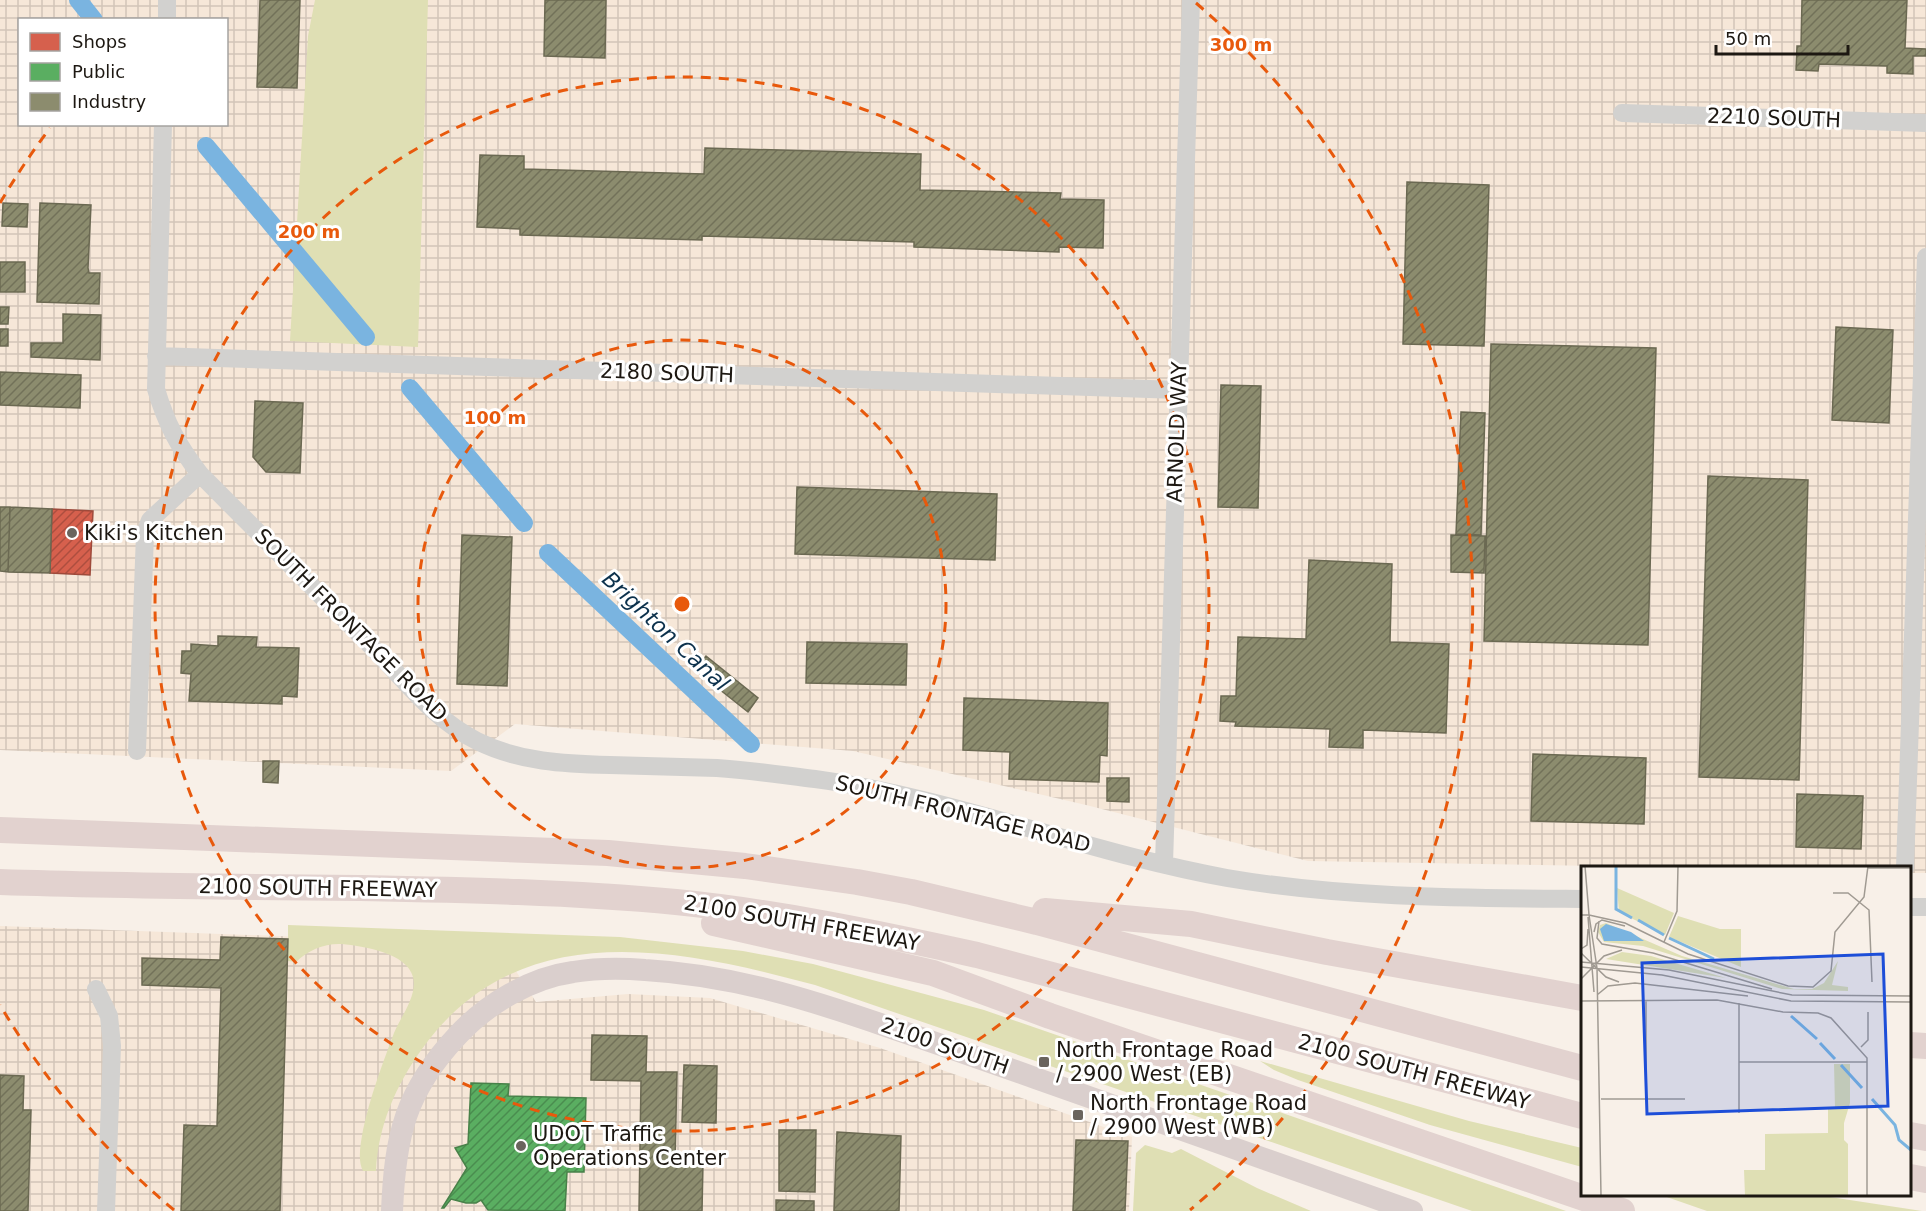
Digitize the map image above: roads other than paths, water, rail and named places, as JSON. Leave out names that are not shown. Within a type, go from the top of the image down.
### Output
[{"type":"highway","name":"2100 SOUTH FREEWAY","points":[[0,830],[608,853],[745,866],[911,892],[1037,922],[1581,1068]]},
{"type":"highway","name":"2100 SOUTH FREEWAY","points":[[0,882],[580,895],[678,902],[759,913],[889,936],[977,955],[1581,1116]]},
{"type":"highway","points":[[0,890],[83,885]]},
{"type":"highway","points":[[434,890],[578,903],[735,926],[933,973],[1050,1016],[1622,1211]]},
{"type":"highway","points":[[911,892],[1072,914],[1191,924],[1327,952],[1581,998]]},
{"type":"highway","points":[[1911,1045],[1926,1046]]},
{"type":"highway","points":[[1911,1135],[1926,1138]]},
{"type":"highway","points":[[1911,1177],[1926,1180]]},
{"type":"main road","name":"2100 SOUTH","points":[[392,1211],[393,1176],[400,1130],[416,1091],[436,1058],[473,1019],[510,995],[538,981],[571,972],[612,968],[676,972],[766,987],[936,1043],[1412,1211]]},
{"type":"street","points":[[167,0],[167,18]]},
{"type":"street","name":"ARNOLD WAY","points":[[1164,864],[1191,0]]},
{"type":"street","name":"2210 SOUTH","points":[[1622,113],[1926,123]]},
{"type":"street","name":"SOUTH FRONTAGE ROAD","points":[[163,126],[156,389],[176,441],[200,474],[376,651],[412,692],[434,713],[477,741],[499,751],[534,760],[570,764],[722,768],[816,779],[890,792],[1164,864],[1226,878],[1334,891],[1452,897],[1581,899]]},
{"type":"street","points":[[1905,866],[1926,257]]},
{"type":"street","name":"2180 SOUTH","points":[[156,356],[1179,390]]},
{"type":"street","points":[[136,751],[145,534],[150,520],[200,474]]},
{"type":"street","points":[[96,989],[109,1016],[112,1046],[106,1211]]},
{"type":"waterway","name":"Brighton Canal","points":[[78,0],[92,18]]},
{"type":"waterway","name":"Brighton Canal","points":[[206,146],[366,337]]},
{"type":"waterway","name":"Brighton Canal","points":[[410,388],[524,523]]},
{"type":"waterway","name":"Brighton Canal","points":[[548,553],[751,744]]},
{"type":"place","name":"Kiki's Kitchen","points":[[72,533]]},
{"type":"place","name":"North Frontage Road / 2900 West (EB)","points":[[1044,1062]]},
{"type":"place","name":"North Frontage Road / 2900 West (WB)","points":[[1078,1115]]},
{"type":"place","name":"UDOT Traffic Operations Center","points":[[521,1146]]}]
